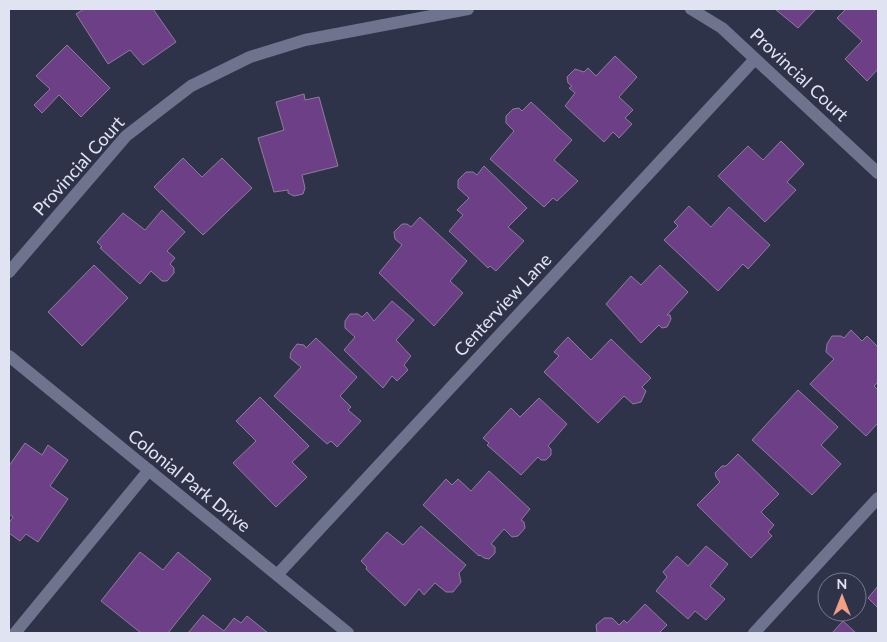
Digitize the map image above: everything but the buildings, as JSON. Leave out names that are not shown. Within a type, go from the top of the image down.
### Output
[{"type":"street","name":"Provincial Court","points":[[9,272],[126,136],[191,86],[250,57],[305,40],[462,9]]},
{"type":"street","name":"Provincial Court","points":[[691,9],[722,28],[878,173]]},
{"type":"street","name":"Centerview Lane","points":[[277,575],[755,59]]},
{"type":"street","name":"Colonial Park Drive","points":[[9,356],[348,633]]},
{"type":"street","points":[[15,633],[149,470]]},
{"type":"street","points":[[754,633],[878,498]]}]
